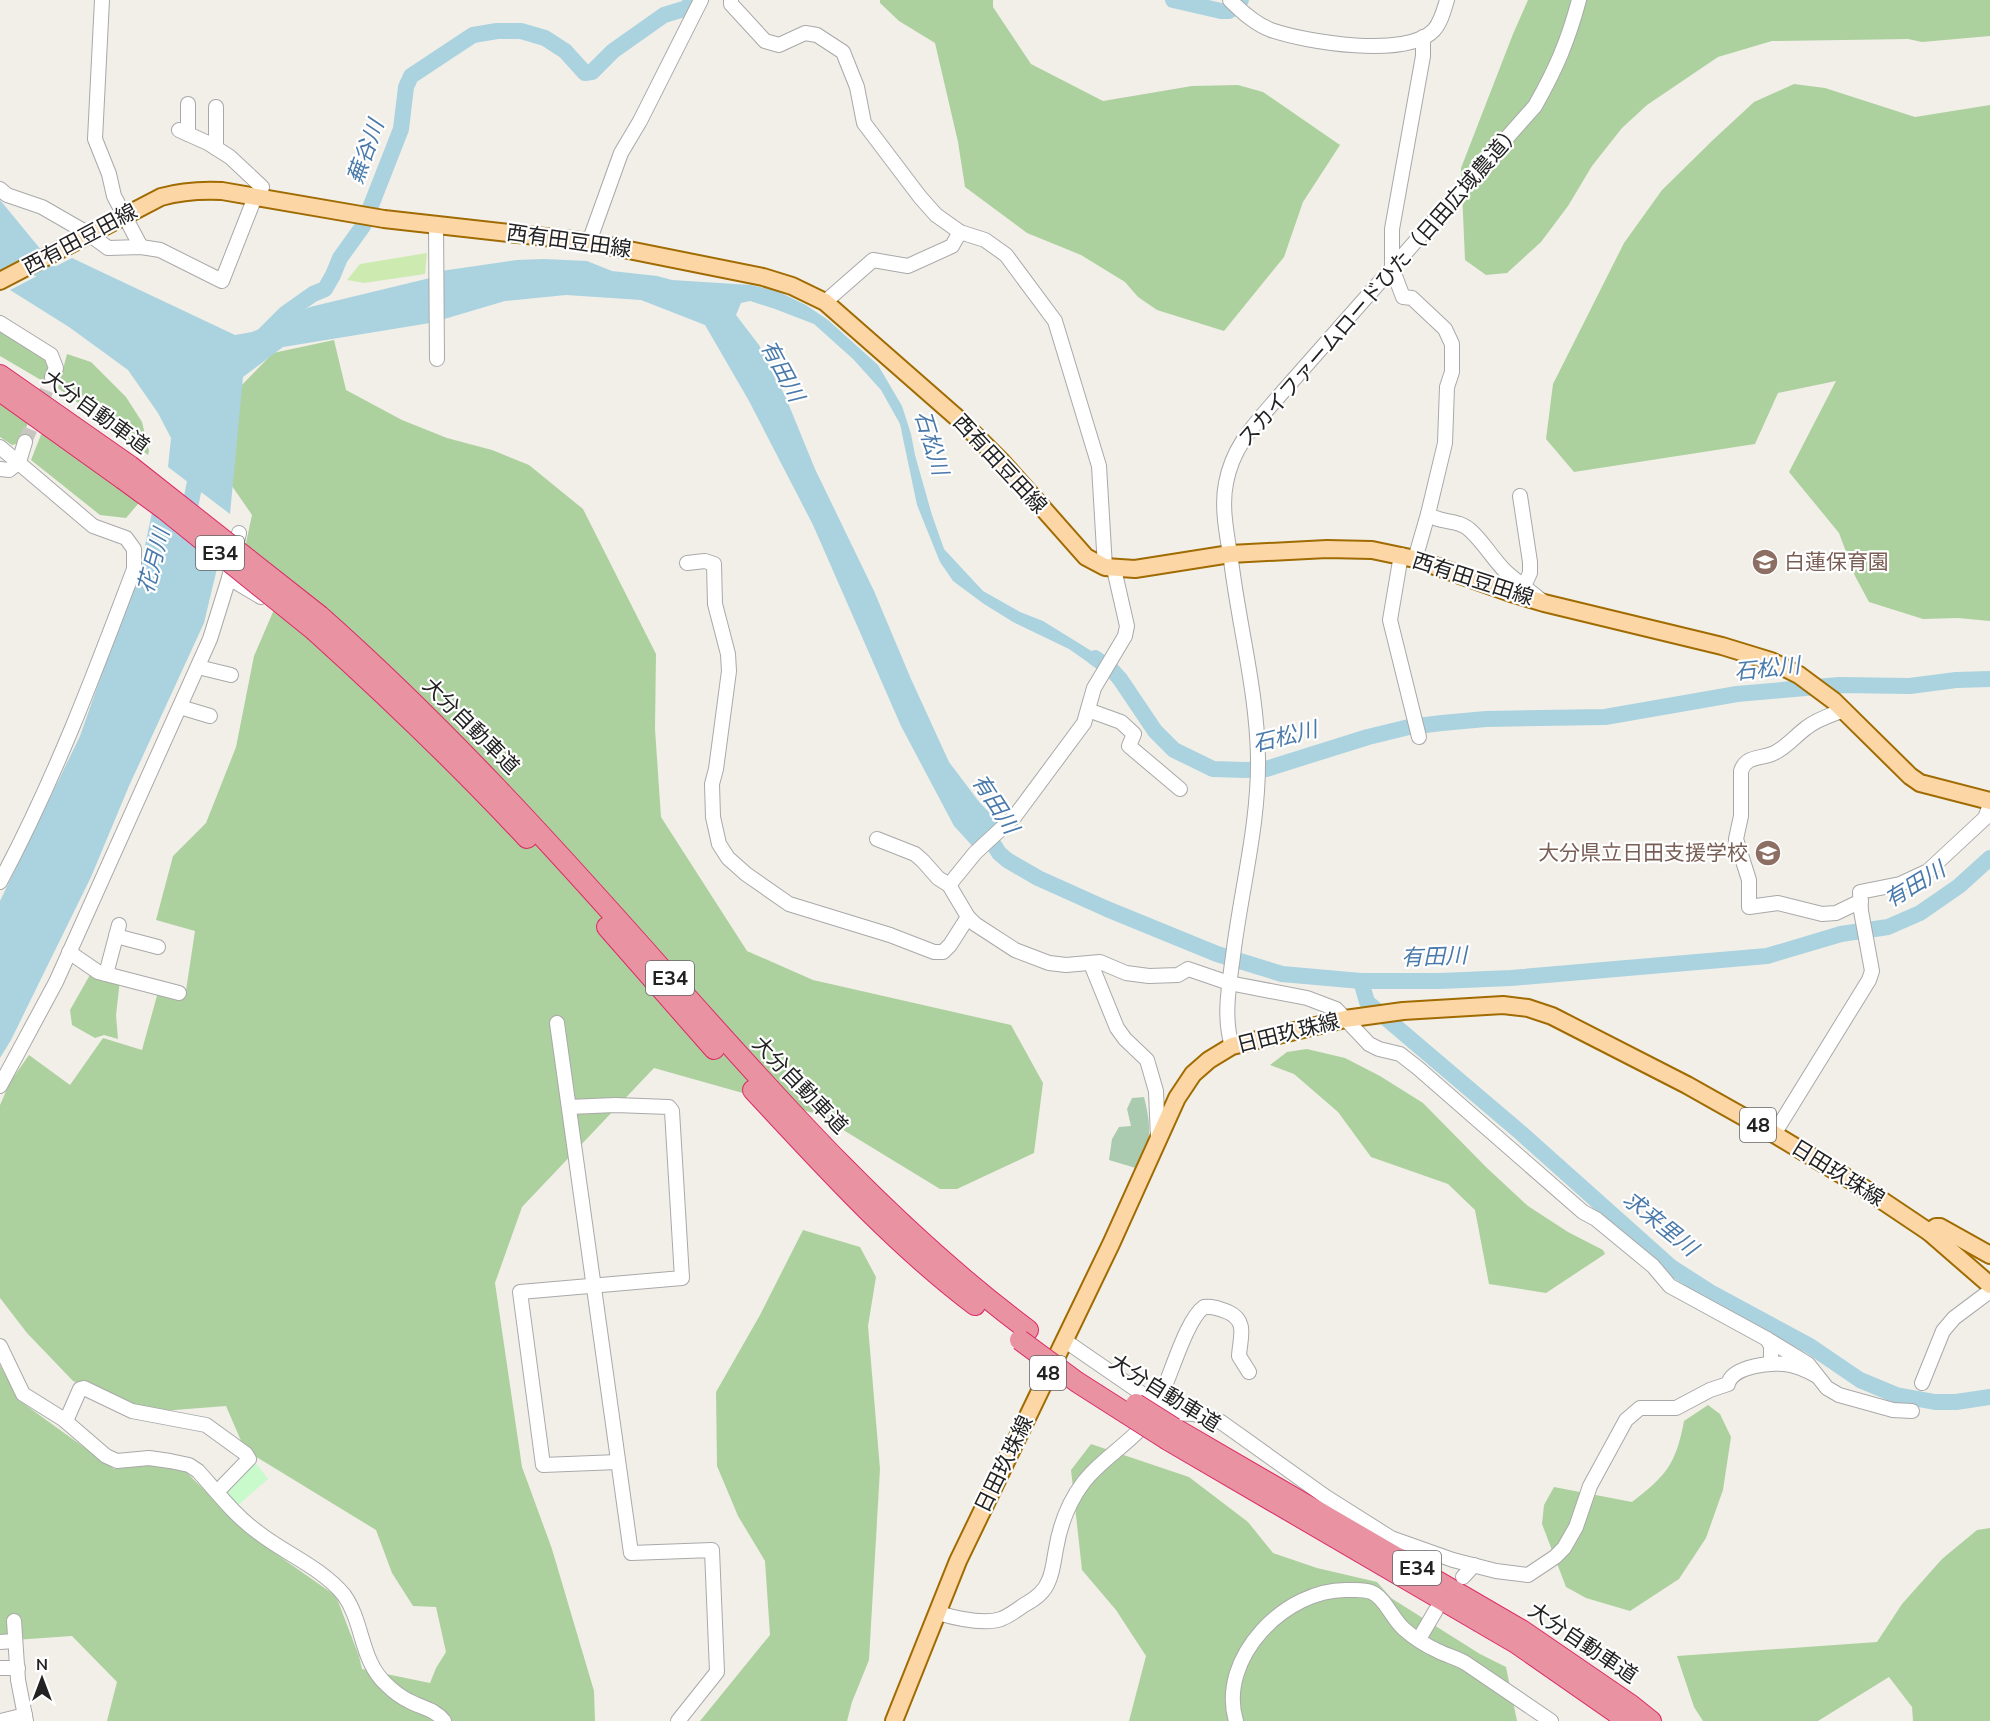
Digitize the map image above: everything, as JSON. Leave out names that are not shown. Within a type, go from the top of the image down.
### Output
[{"type":"highway","name":"大分自動車道","points":[[0,375],[126,472],[164,509],[385,674],[505,794],[743,1061],[910,1231],[1024,1335],[1085,1371],[1171,1434],[1516,1643],[1628,1721]]},
{"type":"highway","name":"大分自動車道","points":[[0,391],[126,472]]},
{"type":"highway","name":"大分自動車道","points":[[1171,1434],[1523,1630],[1651,1721]]},
{"type":"main road","name":"西有田豆田線","points":[[0,281],[161,197],[181,191],[222,191],[384,219],[589,242],[764,277],[792,286],[825,302],[963,423],[1002,462],[1086,557],[1110,568],[1135,569],[1230,554],[1327,549],[1372,550],[1408,557],[1544,603],[1731,648],[1771,661],[1800,675],[1839,705],[1910,776],[1920,783],[1990,803]]},
{"type":"main road","name":"日田玖珠線","points":[[894,1721],[958,1561],[1177,1098],[1193,1074],[1209,1060],[1232,1046],[1364,1016],[1452,1007],[1503,1005],[1528,1008],[1583,1030],[1774,1134],[1862,1187],[1929,1232],[1990,1285]]},
{"type":"main road","points":[[1929,1232],[1935,1227],[1940,1227],[1990,1255]]},
{"type":"street","points":[[102,0],[95,139],[109,174],[114,196],[141,247]]},
{"type":"street","points":[[589,242],[621,153],[640,121],[701,0]]},
{"type":"street","points":[[731,0],[731,4],[765,41],[779,45],[805,33],[817,35],[843,52],[856,87],[864,123],[920,197],[936,215],[960,232],[985,240],[1006,255],[1054,321],[1100,466],[1110,568],[1127,626],[1125,636],[1099,676],[1084,723],[1015,816],[975,853],[950,885]]},
{"type":"street","points":[[1230,0],[1248,17],[1270,29],[1339,45],[1381,46],[1423,38],[1434,29],[1447,0]]},
{"type":"street","name":"スカイファームロードひた（日田広域農道）","points":[[1232,1046],[1226,1026],[1229,983],[1253,828],[1258,758],[1254,707],[1225,515],[1226,485],[1234,454],[1248,432],[1535,106],[1555,71],[1570,33],[1579,0]]},
{"type":"street","points":[[1419,737],[1390,620],[1408,557],[1428,514],[1445,443],[1447,387],[1452,372],[1452,344],[1445,329],[1412,298],[1403,297],[1392,268],[1392,229],[1423,56],[1423,38]]},
{"type":"street","points":[[0,189],[7,195],[42,207],[85,236],[108,248],[141,247],[160,250],[222,281],[262,187],[230,157],[183,132],[188,104]]},
{"type":"street","points":[[216,107],[216,148]]},
{"type":"street","points":[[436,224],[437,358]]},
{"type":"street","points":[[825,302],[873,260],[908,266],[952,246],[960,232]]},
{"type":"street","points":[[0,323],[51,355],[56,368],[52,377]]},
{"type":"street","points":[[0,469],[9,470],[19,462],[25,442]]},
{"type":"street","points":[[0,447],[93,526],[126,538],[134,549],[135,560],[134,569],[89,689],[56,768],[0,882]]},
{"type":"street","points":[[1520,496],[1530,562],[1530,573],[1524,586]]},
{"type":"street","points":[[1428,514],[1434,518],[1463,524],[1472,531],[1505,571],[1544,603]]},
{"type":"street","points":[[0,1086],[56,982],[198,667],[210,639],[229,578],[239,533]]},
{"type":"street","points":[[687,562],[705,561],[714,564],[715,604],[728,654],[729,671],[716,770],[712,784],[713,817],[718,844],[728,858],[746,874],[789,904],[890,935],[934,952],[943,952],[950,945],[968,917]]},
{"type":"street","points":[[229,578],[261,597]]},
{"type":"street","points":[[198,667],[231,675]]},
{"type":"street","points":[[1839,705],[1782,749],[1771,755],[1748,760],[1743,765],[1741,816],[1736,839],[1749,880],[1749,907],[1778,903],[1822,914],[1836,914],[1861,906]]},
{"type":"street","points":[[180,707],[210,716]]},
{"type":"street","points":[[1088,710],[1121,722],[1134,734],[1129,747],[1180,789]]},
{"type":"street","points":[[1774,1134],[1869,980],[1872,971],[1860,892],[1900,884],[1928,871],[1985,818],[1990,803]]},
{"type":"street","points":[[877,839],[915,854],[938,878],[950,885],[968,917],[975,924],[1015,950],[1049,963],[1091,964],[1100,962],[1126,973],[1149,976],[1178,975],[1188,969],[1229,983],[1307,998],[1336,1009],[1370,1044],[1400,1053],[1583,1212],[1596,1219],[1653,1266],[1670,1286],[1732,1318],[1808,1364],[1827,1388],[1839,1395],[1893,1410],[1912,1411]]},
{"type":"street","points":[[106,974],[117,931],[158,947]]},
{"type":"street","points":[[69,952],[98,972],[179,993]]},
{"type":"street","points":[[1091,964],[1117,1028],[1147,1060],[1156,1091],[1158,1141]]},
{"type":"street","points":[[557,1023],[631,1553],[712,1550],[717,1672],[678,1721]]},
{"type":"street","points":[[569,1107],[615,1105],[669,1107],[672,1111],[682,1278],[520,1292],[536,1398],[543,1465],[618,1462]]},
{"type":"street","points":[[1922,1383],[1943,1331],[1954,1318],[1990,1291]]},
{"type":"street","points":[[938,1613],[963,1620],[998,1620],[1030,1602],[1044,1591],[1050,1580],[1062,1521],[1071,1502],[1094,1469],[1128,1443],[1153,1413],[1189,1326],[1204,1307],[1220,1309],[1235,1316],[1240,1322],[1242,1333],[1239,1356],[1249,1372]]},
{"type":"street","points":[[1767,1339],[1771,1347],[1771,1364]]},
{"type":"street","points":[[1064,1340],[1170,1413],[1194,1414],[1221,1422],[1326,1497],[1391,1538],[1496,1571],[1528,1575],[1555,1557],[1564,1548],[1576,1527],[1590,1486],[1626,1420],[1640,1408],[1676,1408],[1710,1390],[1728,1384],[1729,1378],[1737,1371],[1771,1364],[1788,1364],[1816,1376]]},
{"type":"street","points":[[0,1346],[23,1394],[66,1421],[106,1456],[117,1461],[149,1458],[189,1465],[243,1521],[327,1578],[343,1594],[351,1607],[373,1669],[386,1685],[408,1701],[434,1711],[444,1721]]},
{"type":"street","points":[[66,1421],[80,1389],[84,1388],[132,1411],[206,1425],[246,1454],[249,1459],[217,1492]]},
{"type":"street","points":[[1463,1577],[1474,1565]]},
{"type":"street","points":[[1236,1721],[1234,1685],[1239,1669],[1257,1636],[1270,1622],[1299,1601],[1334,1589],[1367,1590],[1376,1594],[1403,1628],[1439,1652],[1454,1656],[1467,1664],[1551,1721]]},
{"type":"street","points":[[1419,1639],[1436,1611]]},
{"type":"street","points":[[0,1721],[26,1718],[14,1622]]},
{"type":"street","points":[[0,1642],[15,1641]]},
{"type":"street","points":[[0,1668],[18,1668]]},
{"type":"green space","points":[[880,0],[993,0],[993,7],[1031,64],[1103,101],[1192,86],[1238,85],[1263,92],[1340,145],[1303,202],[1284,257],[1224,331],[1157,310],[1138,297],[1125,282],[1081,255],[1027,233],[965,187],[958,142],[935,43],[899,21],[880,3]]},
{"type":"green space","points":[[1528,0],[1990,0],[1990,36],[1922,42],[1908,39],[1772,41],[1718,57],[1647,105],[1622,128],[1592,166],[1568,206],[1541,242],[1507,273],[1486,275],[1465,260],[1461,168]]},
{"type":"green space","points":[[1794,84],[1825,88],[1915,117],[1990,105],[1990,621],[1958,618],[1923,619],[1869,602],[1855,576],[1839,533],[1789,472],[1836,381],[1778,393],[1755,444],[1574,472],[1546,439],[1553,384],[1624,243],[1662,190],[1714,139],[1754,102]]},
{"type":"green space","points":[[427,253],[425,274],[364,283],[347,280],[360,264]]},
{"type":"green space","points":[[0,326],[48,356],[52,369],[46,383],[0,356]]},
{"type":"green space","points":[[334,340],[346,390],[402,420],[447,438],[492,450],[529,465],[583,509],[656,654],[655,729],[661,817],[747,951],[813,980],[1011,1025],[1043,1083],[1034,1153],[957,1189],[940,1189],[817,1114],[654,1068],[522,1207],[495,1283],[522,1467],[552,1549],[594,1691],[595,1721],[107,1721],[117,1682],[72,1636],[0,1641],[0,1365],[20,1401],[114,1469],[149,1465],[185,1471],[252,1537],[336,1596],[362,1669],[430,1683],[446,1652],[436,1607],[413,1606],[392,1573],[376,1530],[245,1450],[226,1406],[149,1412],[73,1381],[27,1333],[0,1298],[0,1105],[10,1082],[29,1055],[70,1085],[103,1038],[142,1050],[158,992],[185,997],[195,931],[156,920],[173,856],[206,823],[236,747],[254,656],[276,605],[239,575],[252,515],[223,473],[233,394],[273,353]]},
{"type":"green space","points":[[67,354],[91,362],[126,397],[142,422],[148,455],[58,388]]},
{"type":"green space","points":[[0,393],[32,413],[20,443],[12,445],[0,437]]},
{"type":"green space","points":[[46,422],[144,489],[138,504],[126,518],[100,515],[31,460]]},
{"type":"green space","points":[[91,973],[120,980],[116,1015],[118,1039],[104,1035],[95,1038],[72,1025],[70,1010]]},
{"type":"green space","points":[[1307,1049],[1345,1058],[1380,1076],[1423,1103],[1528,1206],[1568,1232],[1603,1250],[1605,1254],[1546,1293],[1489,1284],[1475,1210],[1448,1184],[1371,1157],[1338,1112],[1294,1074],[1270,1065],[1287,1052]]},
{"type":"green space","points":[[1144,1097],[1149,1134],[1139,1169],[1109,1160],[1112,1139],[1119,1127],[1131,1126],[1127,1109],[1132,1098]]},
{"type":"green space","points":[[803,1230],[860,1247],[876,1277],[868,1326],[880,1469],[869,1660],[847,1721],[700,1721],[770,1635],[765,1561],[738,1516],[717,1466],[716,1392],[760,1315]]},
{"type":"green space","points":[[1708,1405],[1720,1414],[1731,1437],[1723,1490],[1706,1538],[1679,1579],[1630,1611],[1586,1598],[1566,1587],[1542,1524],[1544,1505],[1554,1487],[1632,1502],[1668,1468],[1677,1448],[1684,1421]]},
{"type":"green space","points":[[1091,1444],[1189,1477],[1248,1522],[1273,1553],[1317,1568],[1377,1582],[1391,1598],[1480,1654],[1506,1667],[1517,1721],[1129,1721],[1146,1656],[1116,1610],[1082,1570],[1071,1470]]},
{"type":"green space","points":[[252,1458],[268,1479],[235,1508],[224,1485]]},
{"type":"green space","points":[[1990,1528],[1990,1721],[1913,1721],[1912,1707],[1889,1677],[1818,1721],[1703,1721],[1694,1707],[1677,1656],[1877,1642],[1902,1604],[1942,1559],[1977,1530]]},
{"type":"water","points":[[0,200],[42,251],[16,266],[0,271]]},
{"type":"water","points":[[72,258],[235,335],[252,332],[310,307],[430,278],[430,323],[283,347],[243,377],[230,514],[168,467],[171,438],[158,413],[128,370],[69,327],[10,290]]},
{"type":"water","points":[[517,260],[587,261],[612,271],[672,280],[751,285],[777,291],[806,305],[828,320],[878,365],[902,406],[932,515],[944,549],[983,591],[1020,612],[1043,621],[1106,660],[1099,670],[1069,649],[1013,622],[953,581],[940,562],[917,505],[900,424],[881,390],[853,359],[814,324],[750,301],[741,303],[736,315],[759,345],[786,398],[815,469],[874,591],[949,762],[980,803],[1002,825],[975,849],[954,826],[901,726],[813,525],[749,401],[705,325],[641,300],[566,295],[505,301],[441,320],[441,271]]},
{"type":"water","points":[[154,503],[220,556],[204,623],[129,786],[91,877],[0,1058],[0,901],[80,736],[142,560]]},
{"type":"waterway","name":"蕪谷川","points":[[264,335],[286,313],[313,294],[325,289],[340,258],[363,226],[401,129],[406,87],[411,76],[473,35],[497,31],[521,31],[545,38],[565,51],[585,73],[592,72],[613,51],[664,15],[687,8],[692,0]]},
{"type":"waterway","name":"蕪谷川","points":[[1173,0],[1221,11],[1229,11],[1241,0]]},
{"type":"waterway","name":"花月川","points":[[0,247],[34,267],[68,280]]},
{"type":"waterway","name":"花月川","points":[[187,523],[198,466]]},
{"type":"waterway","name":"石松川","points":[[1095,658],[1111,669],[1120,679],[1155,731],[1174,750],[1213,769],[1245,770],[1266,769],[1368,737],[1409,727],[1486,719],[1605,717],[1737,694],[1839,685],[1910,686],[1956,680],[1990,679]]},
{"type":"waterway","name":"有田川","points":[[982,826],[999,853],[1038,878],[1217,954],[1282,974],[1361,981],[1511,978],[1767,956],[1841,934],[1888,927],[1920,913],[1959,886],[1990,858]]},
{"type":"waterway","name":"求来里川","points":[[1361,981],[1367,1002],[1521,1133],[1671,1267],[1710,1292],[1810,1346],[1860,1380],[1896,1395],[1935,1402],[1956,1402],[1990,1397]]},
{"type":"tunnel","points":[[25,442],[52,377]]},
{"type":"place","name":"白蓮保育園","points":[[1765,562]]},
{"type":"place","name":"大分県立日田支援学校","points":[[1768,853]]}]
